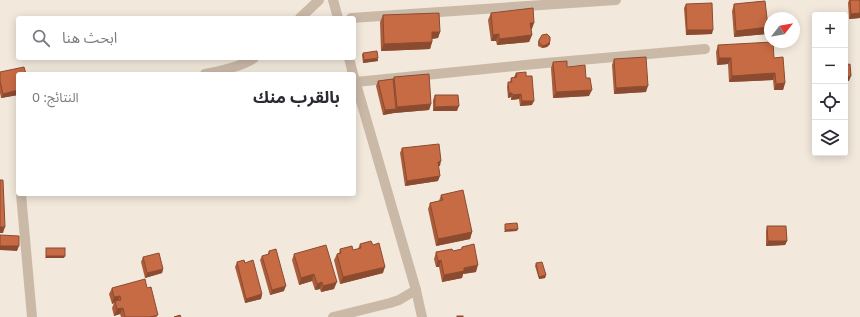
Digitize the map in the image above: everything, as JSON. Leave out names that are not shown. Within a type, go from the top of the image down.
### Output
[{"type":"street","points":[[302,16],[319,0]]},
{"type":"street","points":[[333,0],[337,16]]},
{"type":"street","points":[[356,18],[616,0]]},
{"type":"street","points":[[356,78],[527,65],[705,49]]},
{"type":"street","points":[[213,72],[251,60]]},
{"type":"street","points":[[350,60],[352,72]]},
{"type":"street","points":[[356,85],[416,290],[422,317]]},
{"type":"street","points":[[21,196],[32,317]]},
{"type":"street","points":[[334,317],[390,304],[416,290]]},
{"type":"building","points":[[850,0],[860,0],[860,13],[851,14]]},
{"type":"building","points":[[765,1],[766,12],[764,12],[764,28],[736,31],[734,4]]},
{"type":"building","points":[[712,3],[713,30],[687,30],[686,4]]},
{"type":"building","points":[[533,8],[534,23],[530,23],[532,35],[499,39],[499,34],[493,35],[491,13]]},
{"type":"building","points":[[439,13],[440,32],[432,32],[432,42],[384,44],[383,15]]},
{"type":"building","points":[[547,34],[550,37],[550,41],[548,44],[543,46],[539,43],[539,40],[542,35]]},
{"type":"building","points":[[764,42],[764,48],[773,48],[774,58],[783,57],[785,83],[776,84],[775,73],[732,76],[731,58],[719,58],[718,45]]},
{"type":"building","points":[[377,51],[378,58],[364,60],[363,53]]},
{"type":"building","points":[[646,57],[648,86],[616,88],[614,59]]},
{"type":"building","points":[[567,61],[567,67],[585,65],[586,78],[590,78],[592,90],[556,92],[553,62]]},
{"type":"building","points":[[848,64],[850,64],[851,76],[848,76]]},
{"type":"building","points":[[24,67],[25,72],[16,72],[16,91],[3,94],[0,81],[0,72]]},
{"type":"building","points":[[526,72],[526,76],[532,76],[534,101],[522,101],[521,94],[513,95],[512,93],[509,93],[508,82],[512,82],[511,78],[517,77],[516,73]]},
{"type":"building","points":[[429,74],[431,104],[397,107],[394,77]]},
{"type":"building","points":[[393,79],[396,109],[385,110],[378,81]]},
{"type":"building","points":[[435,95],[458,95],[459,106],[435,107]]},
{"type":"building","points":[[439,144],[441,161],[438,162],[440,176],[407,181],[402,148]]},
{"type":"building","points":[[0,180],[3,180],[5,227],[0,227]]},
{"type":"building","points":[[463,190],[472,232],[438,239],[430,203],[443,200],[441,195]]},
{"type":"building","points":[[517,223],[518,229],[505,230],[505,224]]},
{"type":"building","points":[[767,226],[786,226],[787,241],[768,241]]},
{"type":"building","points":[[0,235],[19,236],[19,246],[0,246]]},
{"type":"building","points":[[371,241],[373,245],[379,243],[385,267],[343,277],[337,254],[341,253],[340,249],[352,246],[353,250],[361,248],[360,244]]},
{"type":"building","points":[[474,244],[478,265],[464,268],[464,271],[444,275],[441,260],[438,261],[436,252],[452,249],[453,251]]},
{"type":"building","points":[[326,245],[337,282],[323,286],[322,282],[317,284],[314,274],[301,278],[294,254]]},
{"type":"building","points":[[46,248],[65,248],[65,256],[46,256]]},
{"type":"building","points":[[276,249],[286,286],[272,290],[262,256],[269,254],[269,251]]},
{"type":"building","points":[[159,253],[163,269],[147,273],[143,257]]},
{"type":"building","points":[[244,260],[245,263],[253,260],[262,294],[246,299],[237,262]]},
{"type":"building","points":[[542,262],[546,275],[539,277],[536,263]]},
{"type":"building","points":[[145,279],[147,288],[151,287],[158,315],[150,317],[125,317],[123,308],[117,309],[115,301],[121,300],[120,296],[114,297],[112,288]]}]
